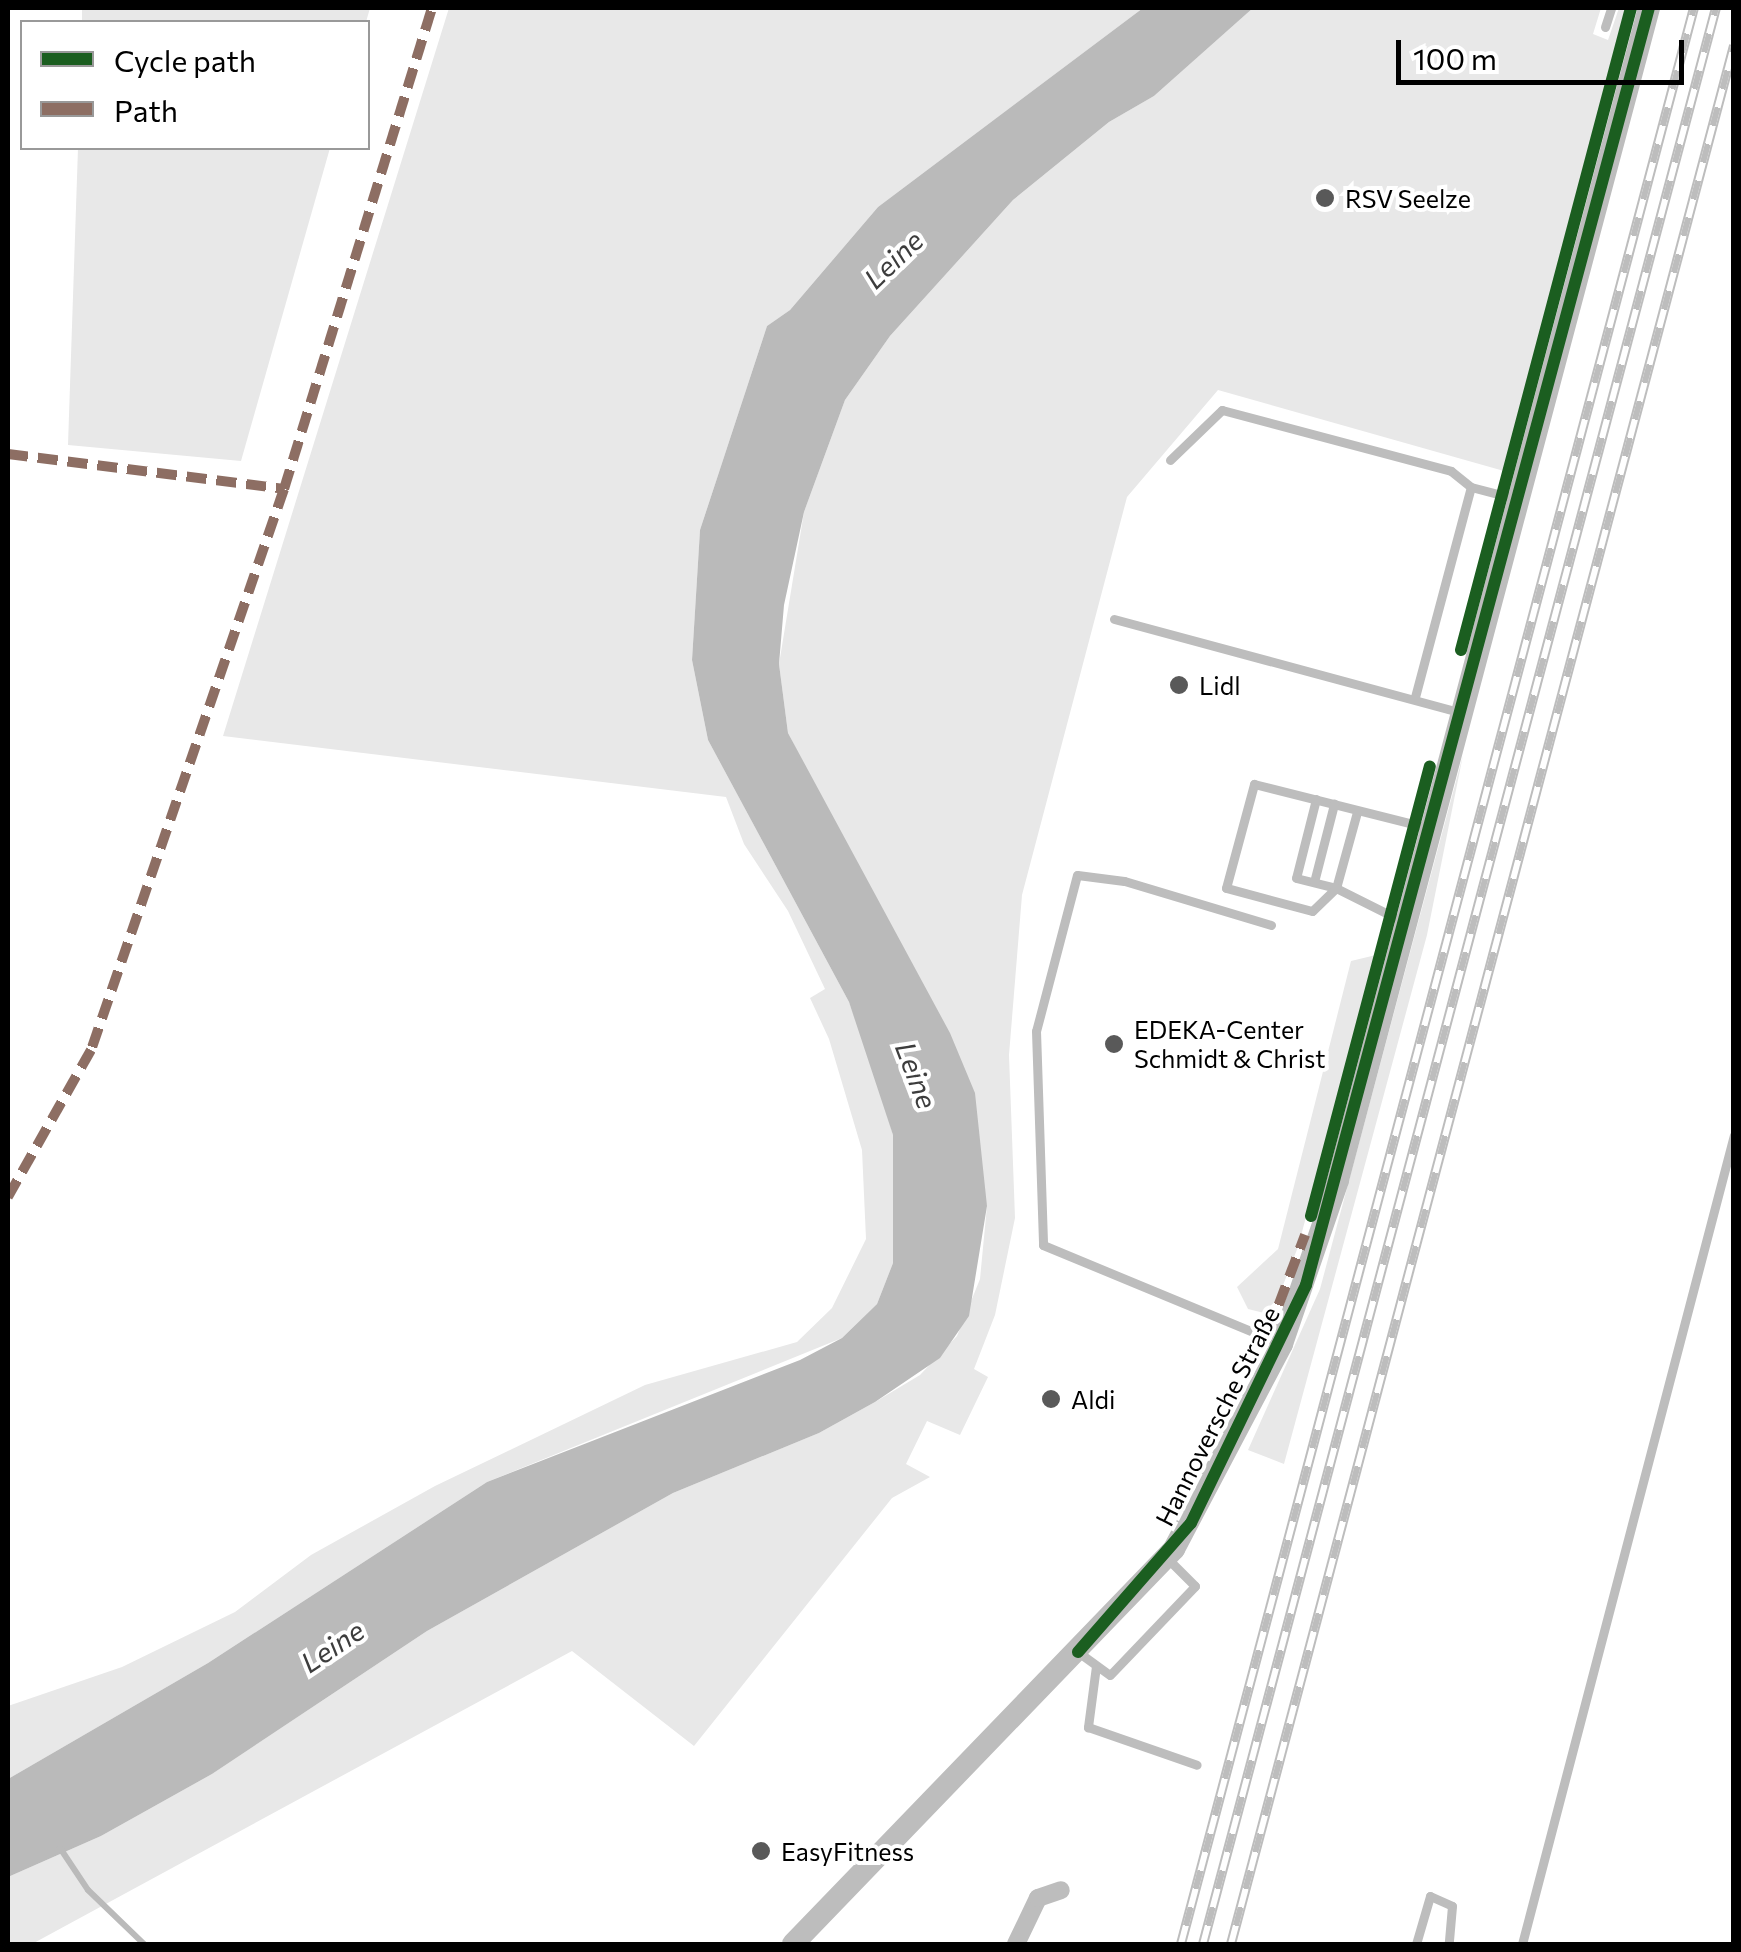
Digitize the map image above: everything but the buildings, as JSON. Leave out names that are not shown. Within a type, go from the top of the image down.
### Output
[{"type":"street","name":"Hannoversche Straße","points":[[793,1944],[1087,1659],[1166,1558],[1282,1344],[1338,1180],[1649,8]]},
{"type":"street","points":[[1016,1944],[1038,1898],[1061,1890]]},
{"type":"lane","points":[[1605,27],[1611,8]]},
{"type":"lane","points":[[1170,460],[1222,410],[1452,471],[1470,487],[1519,500]]},
{"type":"lane","points":[[1415,697],[1470,487]]},
{"type":"lane","points":[[1114,620],[1415,697],[1462,713]]},
{"type":"lane","points":[[1357,812],[1336,888],[1312,911],[1226,888],[1254,784],[1432,828]]},
{"type":"lane","points":[[1316,800],[1296,878],[1336,888],[1406,923]]},
{"type":"lane","points":[[1314,882],[1334,804]]},
{"type":"lane","points":[[1271,925],[1124,881],[1077,875],[1036,1031],[1043,1245],[1282,1344]]},
{"type":"lane","points":[[1522,1944],[1734,1135]]},
{"type":"lane","points":[[1087,1659],[1110,1675],[1195,1586],[1166,1558]]},
{"type":"lane","points":[[1087,1659],[1088,1727],[1197,1765]]},
{"type":"lane","points":[[1416,1944],[1430,1896],[1452,1906],[1449,1944]]},
{"type":"shaded area","points":[[82,8],[370,8],[367,20],[82,20]]},
{"type":"shaded area","points":[[449,8],[1143,8],[878,207],[790,310],[767,326],[700,530],[692,660],[708,740],[849,1002],[875,1072],[893,1135],[893,1263],[877,1304],[842,1338],[487,1482],[208,1663],[8,1779],[8,1706],[122,1667],[235,1612],[311,1555],[435,1486],[645,1385],[797,1342],[832,1308],[866,1239],[862,1150],[829,1039],[810,998],[825,989],[788,911],[744,844],[726,797],[223,736]]},
{"type":"shaded area","points":[[1253,8],[1601,8],[1593,34],[1608,40],[1619,8],[1626,8],[1504,471],[1218,390],[1127,497],[1022,895],[1009,1055],[1015,1218],[995,1315],[974,1369],[988,1377],[960,1435],[927,1421],[906,1464],[930,1477],[892,1498],[694,1746],[572,1651],[32,1944],[8,1944],[8,1877],[101,1836],[212,1774],[427,1631],[673,1493],[819,1433],[875,1402],[920,1375],[957,1336],[980,1279],[987,1206],[851,858],[788,733],[779,664],[804,512],[845,400],[890,336],[1013,200],[1109,122],[1154,96]]},
{"type":"shaded area","points":[[78,150],[329,150],[241,461],[68,445]]},
{"type":"shaded area","points":[[1463,755],[1427,935],[1284,1464],[1248,1450],[1320,1289]]},
{"type":"shaded area","points":[[1376,955],[1298,1247],[1278,1298],[1264,1313],[1248,1309],[1237,1287],[1278,1249],[1351,961]]},
{"type":"water","name":"Leine","points":[[1143,8],[1253,8],[1154,96],[1109,122],[1013,200],[890,336],[845,400],[804,512],[784,605],[779,664],[788,733],[950,1033],[975,1093],[987,1206],[969,1316],[940,1358],[875,1402],[819,1433],[673,1493],[427,1631],[212,1774],[101,1836],[8,1877],[8,1779],[208,1663],[487,1482],[800,1360],[842,1338],[877,1304],[893,1263],[893,1135],[849,1002],[708,740],[692,660],[700,530],[767,326],[790,310],[878,207]]},
{"type":"waterway","points":[[60,1848],[88,1890],[144,1944]]},
{"type":"railway","points":[[1181,1944],[1694,8]]},
{"type":"railway","points":[[1203,1944],[1716,8]]},
{"type":"railway","points":[[1231,1944],[1734,45]]},
{"type":"marked path","points":[[284,489],[432,8]]},
{"type":"marked path","points":[[8,454],[284,489],[91,1050],[8,1197]]},
{"type":"marked path","points":[[1268,1333],[1305,1235]]},
{"type":"cycle path","points":[[1461,650],[1631,8]]},
{"type":"cycle path","points":[[1078,1652],[1191,1523],[1306,1285],[1649,8]]},
{"type":"cycle path","points":[[1311,1216],[1430,766]]},
{"type":"place","name":"RSV Seelze","points":[[1325,198]]},
{"type":"place","name":"Lidl","points":[[1179,685]]},
{"type":"place","name":"EDEKA-Center Schmidt & Christ","points":[[1114,1044]]},
{"type":"place","name":"Aldi","points":[[1051,1399]]},
{"type":"place","name":"EasyFitness","points":[[761,1851]]}]
